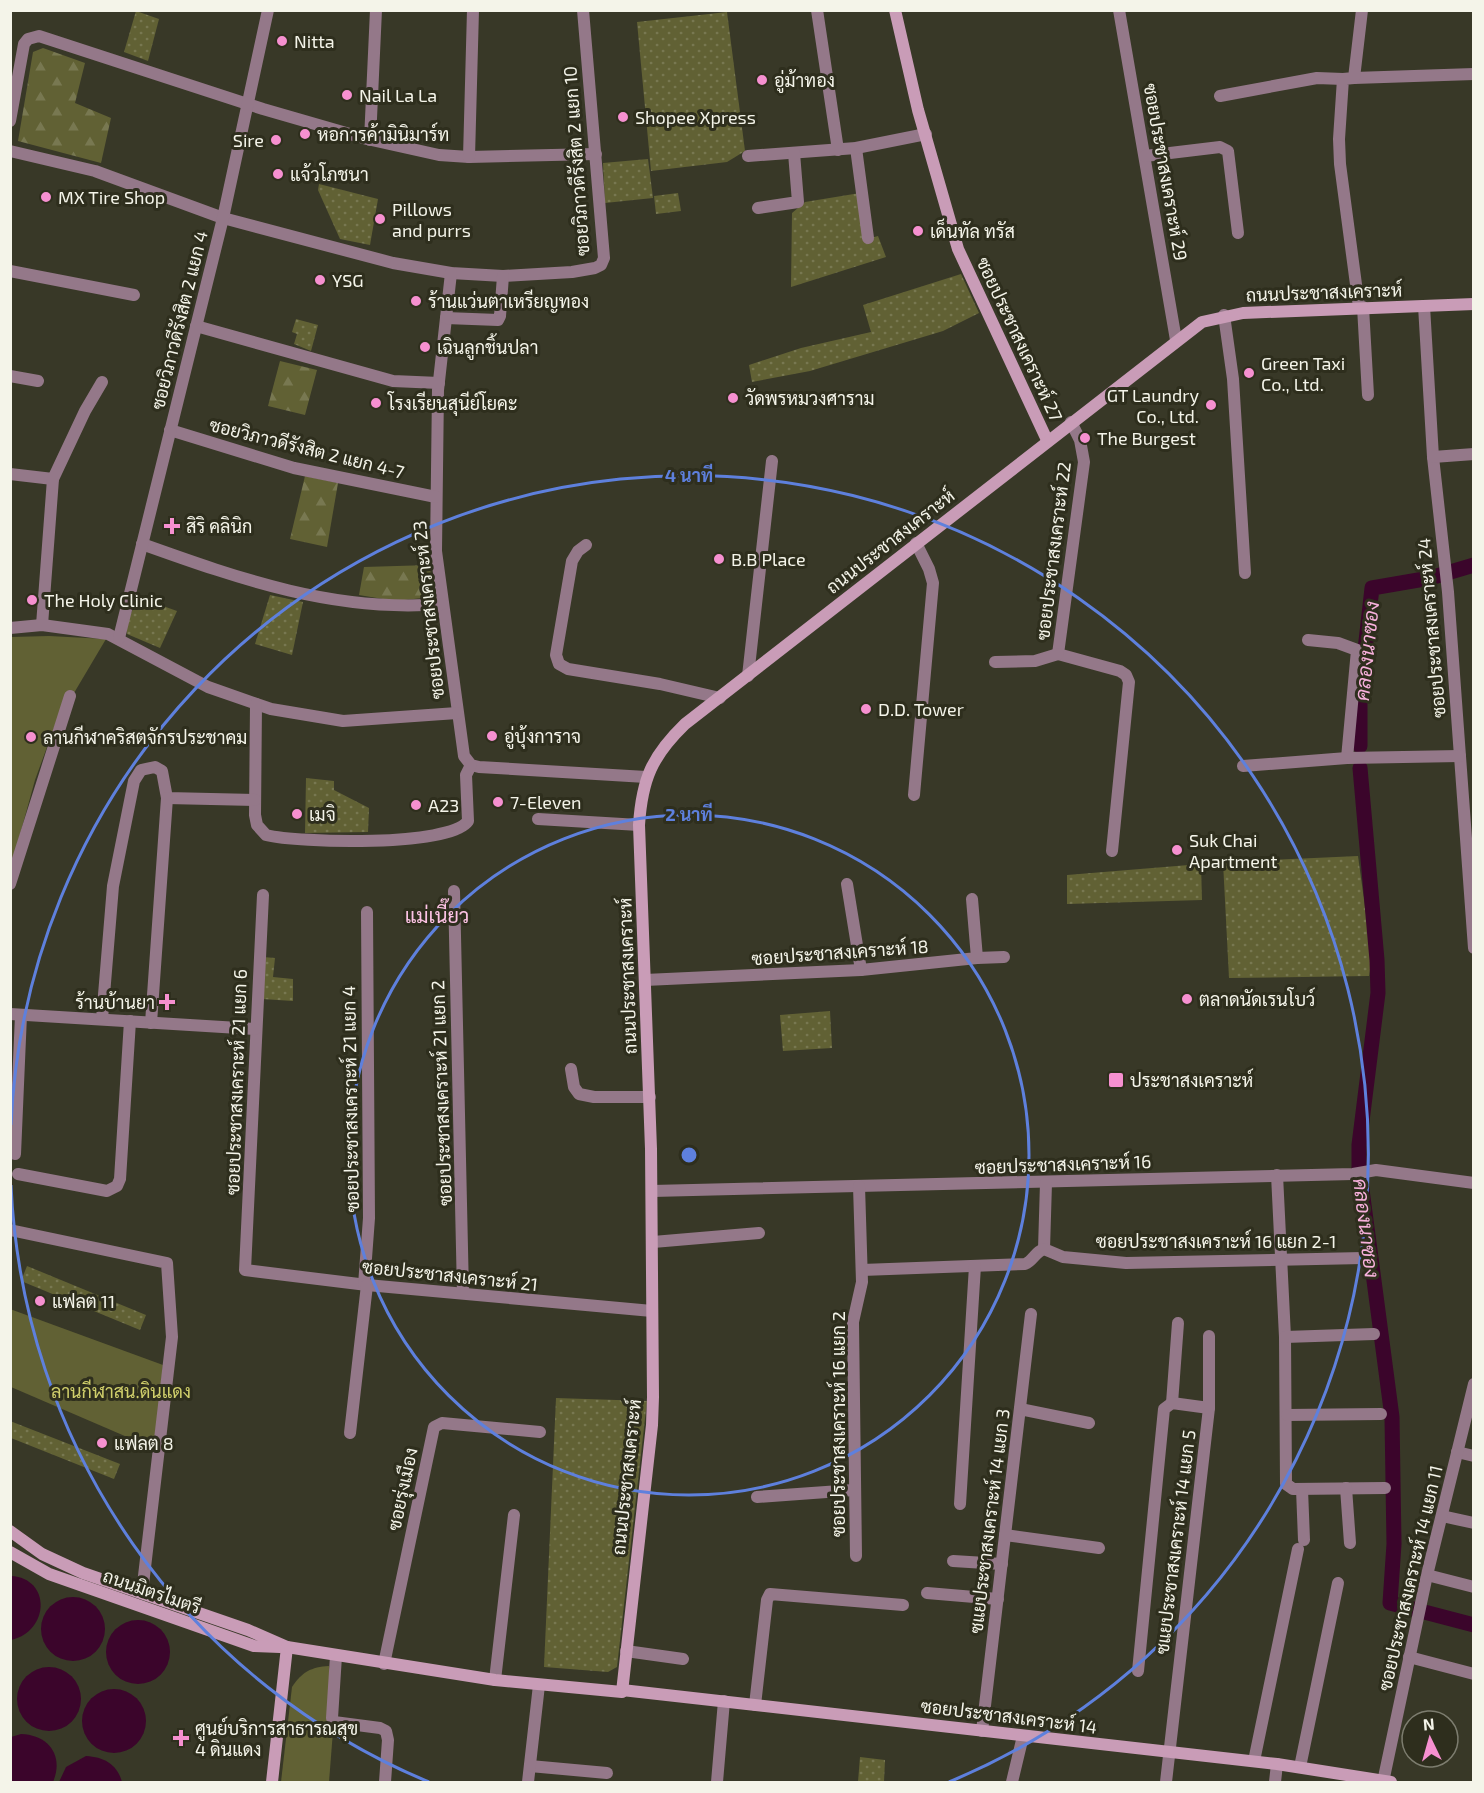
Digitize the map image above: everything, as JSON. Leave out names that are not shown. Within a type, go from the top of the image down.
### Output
[{"type":"main road","name":"ซอยประชาสงเคราะห์ 27","points":[[895,10],[926,134],[962,260],[1047,440]]},
{"type":"main road","name":"ถนนประชาสงเคราะห์","points":[[622,1690],[652,1425],[653,1242],[650,1097],[639,825],[646,777],[658,754],[671,738],[915,543],[1202,322],[1224,315],[1361,307],[1473,304]]},
{"type":"main road","points":[[10,1531],[52,1559],[140,1598]]},
{"type":"main road","name":"ถนนมิตรไมตรี","points":[[10,1552],[49,1574],[140,1598],[254,1646],[287,1647]]},
{"type":"main road","points":[[272,1782],[287,1647],[495,1680],[622,1690]]},
{"type":"main road","name":"ซอยประชาสงเคราะห์ 14","points":[[622,1690],[1254,1761],[1386,1782]]},
{"type":"street","name":"ซอยวิภาวดีรังสิต 2 แยก 4","points":[[119,638],[223,219],[268,10]]},
{"type":"street","points":[[370,140],[376,10]]},
{"type":"street","points":[[469,157],[473,10]]},
{"type":"street","name":"ซอยวิภาวดีรังสิต 2 แยก 10","points":[[10,151],[95,171],[223,219],[393,263],[451,273],[503,276],[572,272],[601,265],[604,258],[583,10]]},
{"type":"street","points":[[817,10],[838,150]]},
{"type":"street","name":"ซอยประชาสงเคราะห์ 29","points":[[1119,10],[1176,340]]},
{"type":"street","points":[[1362,10],[1349,79],[1340,164],[1361,307],[1368,395]]},
{"type":"street","points":[[10,121],[24,44],[28,39],[39,36],[249,104],[370,140],[439,154],[469,157],[596,154]]},
{"type":"street","points":[[1220,96],[1317,78],[1349,79],[1473,74]]},
{"type":"street","points":[[748,156],[856,148],[926,134]]},
{"type":"street","points":[[1145,156],[1221,147],[1228,151],[1238,233]]},
{"type":"street","points":[[856,148],[868,238]]},
{"type":"street","points":[[758,208],[798,202],[794,153]]},
{"type":"street","points":[[10,271],[134,295]]},
{"type":"street","name":"ซอยประชาสงเคราะห์ 23","points":[[451,273],[439,383],[436,551],[464,756],[471,765]]},
{"type":"street","points":[[446,318],[498,320],[501,316],[503,276]]},
{"type":"street","name":"ซอยประชาสงเคราะห์ 24","points":[[1424,306],[1433,457],[1443,563],[1448,591],[1460,756],[1468,792],[1473,948]]},
{"type":"street","points":[[1224,315],[1233,380],[1245,573]]},
{"type":"street","points":[[196,326],[393,381],[439,383]]},
{"type":"street","points":[[10,376],[38,381]]},
{"type":"street","points":[[42,625],[53,479],[102,382]]},
{"type":"street","name":"ซอยประชาสงเคราะห์ 22","points":[[1071,422],[1084,451],[1084,462],[1058,654],[1120,671],[1130,682],[1112,851]]},
{"type":"street","name":"ซอยวิภาวดีรังสิต 2 แยก 4-7","points":[[170,430],[294,468],[436,497]]},
{"type":"street","points":[[1433,457],[1473,454]]},
{"type":"street","points":[[748,676],[772,461]]},
{"type":"street","points":[[10,474],[53,479]]},
{"type":"street","points":[[914,795],[933,583],[929,568],[915,543]]},
{"type":"street","points":[[142,544],[243,580],[309,596],[352,604],[400,607],[442,604]]},
{"type":"street","points":[[586,545],[578,551],[572,561],[556,655],[559,664],[567,669],[660,684],[720,698]]},
{"type":"street","points":[[10,628],[42,625],[119,638],[158,662],[208,687],[271,709],[343,721],[457,713]]},
{"type":"street","points":[[1308,640],[1338,643],[1357,650],[1347,758]]},
{"type":"street","points":[[995,662],[1035,661],[1058,654]]},
{"type":"street","points":[[10,884],[70,696]]},
{"type":"street","points":[[256,704],[257,825],[266,835],[276,838],[334,841],[423,836],[454,831],[464,826],[468,820],[466,776],[471,765],[646,777]]},
{"type":"street","points":[[1243,766],[1347,758],[1460,756]]},
{"type":"street","points":[[102,1019],[113,886],[135,781],[141,770],[155,767],[162,771],[167,798],[151,1023]]},
{"type":"street","points":[[167,798],[255,800]]},
{"type":"street","points":[[538,819],[639,825]]},
{"type":"street","points":[[847,885],[861,970]]},
{"type":"street","name":"ซอยประชาสงเคราะห์ 21 แยก 2","points":[[454,891],[463,1293]]},
{"type":"street","name":"ซอยประชาสงเคราะห์ 21 แยก 6","points":[[245,1270],[263,895]]},
{"type":"street","points":[[972,899],[977,958]]},
{"type":"street","name":"ซอยประชาสงเคราะห์ 21 แยก 4","points":[[350,1433],[365,1285],[369,1218],[367,912]]},
{"type":"street","name":"ซอยประชาสงเคราะห์ 18","points":[[645,980],[861,970],[1004,957]]},
{"type":"street","points":[[15,1154],[16,1014],[255,1029]]},
{"type":"street","points":[[18,1174],[107,1191],[117,1186],[120,1179],[130,1021]]},
{"type":"street","points":[[571,1069],[574,1087],[579,1094],[594,1097],[650,1097]]},
{"type":"street","name":"ซอยประชาสงเคราะห์ 16","points":[[652,1191],[1046,1184],[1353,1174],[1376,1170],[1473,1183]]},
{"type":"street","points":[[1276,1175],[1286,1337],[1286,1484],[1289,1489],[1384,1488]]},
{"type":"street","points":[[862,1270],[1030,1262],[1035,1253],[1044,1249],[1046,1184]]},
{"type":"street","name":"ซอยประชาสงเคราะห์ 16 แยก 2","points":[[856,1556],[853,1322],[862,1270],[859,1186]]},
{"type":"street","points":[[11,1233],[167,1263],[172,1337],[140,1598]]},
{"type":"street","points":[[653,1242],[759,1233]]},
{"type":"street","name":"ซอยประชาสงเคราะห์ 16 แยก 2-1","points":[[1044,1249],[1063,1257],[1126,1263],[1363,1258]]},
{"type":"street","points":[[960,1504],[975,1266]]},
{"type":"street","name":"ซอยประชาสงเคราะห์ 21","points":[[245,1270],[365,1285],[652,1311]]},
{"type":"street","name":"ซแยประชาสงเคราะห์ 14 แยก 3","points":[[982,1731],[1031,1314]]},
{"type":"street","points":[[1172,1403],[1178,1323]]},
{"type":"street","points":[[1286,1337],[1374,1334]]},
{"type":"street","name":"ซแยประชาสงเคราะห์ 14 แยก 5","points":[[1166,1782],[1209,1408],[1209,1336]]},
{"type":"street","name":"ซอยประชาสงเคราะห์ 14 แยก 11","points":[[1386,1782],[1416,1625],[1473,1386]]},
{"type":"street","points":[[1138,1671],[1164,1409],[1172,1403],[1209,1408]]},
{"type":"street","points":[[1020,1409],[1089,1423]]},
{"type":"street","points":[[1287,1415],[1382,1414]]},
{"type":"street","name":"ซอยรุ่งเมือง","points":[[384,1664],[434,1428],[442,1423],[540,1432]]},
{"type":"street","points":[[1457,1452],[1473,1456]]},
{"type":"street","points":[[1346,1488],[1350,1543]]},
{"type":"street","points":[[1254,1761],[1301,1545],[1302,1489]]},
{"type":"street","points":[[757,1497],[854,1490]]},
{"type":"street","points":[[495,1680],[514,1515]]},
{"type":"street","points":[[1442,1516],[1473,1523]]},
{"type":"street","points":[[1005,1535],[1100,1548]]},
{"type":"street","points":[[952,1561],[1002,1564]]},
{"type":"street","points":[[1427,1575],[1473,1587]]},
{"type":"street","points":[[1300,1767],[1338,1583]]},
{"type":"street","points":[[755,1705],[766,1600],[770,1593],[903,1605]]},
{"type":"street","points":[[927,1593],[998,1599]]},
{"type":"street","points":[[626,1651],[683,1659]]},
{"type":"street","points":[[336,1656],[332,1718],[334,1722],[380,1728],[386,1731],[388,1740],[385,1782]]},
{"type":"street","points":[[1410,1657],[1473,1674]]},
{"type":"street","points":[[528,1782],[539,1685]]},
{"type":"street","points":[[717,1782],[724,1701]]},
{"type":"street","points":[[1012,1782],[1023,1736]]},
{"type":"street","points":[[1275,1782],[1277,1764]]},
{"type":"street","points":[[530,1766],[607,1773]]},
{"type":"green space","points":[[136,11],[159,19],[148,61],[124,52]]},
{"type":"green space","points":[[727,12],[745,151],[727,162],[651,171],[637,22]]},
{"type":"green space","points":[[43,48],[85,63],[75,103],[111,118],[101,163],[18,141],[33,52]]},
{"type":"green space","points":[[648,159],[653,198],[605,203],[603,163]]},
{"type":"green space","points":[[319,184],[378,199],[370,245],[340,239],[318,190]]},
{"type":"green space","points":[[678,193],[681,211],[656,214],[654,196]]},
{"type":"green space","points":[[860,193],[867,239],[878,236],[886,257],[791,287],[792,213],[805,202]]},
{"type":"green space","points":[[961,274],[979,313],[943,331],[810,371],[752,382],[749,365],[801,348],[871,332],[863,305]]},
{"type":"green space","points":[[296,319],[318,325],[311,351],[294,344],[297,334],[292,332]]},
{"type":"green space","points":[[280,361],[317,370],[305,415],[268,406]]},
{"type":"green space","points":[[305,476],[338,483],[327,547],[290,539]]},
{"type":"green space","points":[[430,565],[432,597],[395,601],[359,595],[364,567]]},
{"type":"green space","points":[[270,595],[303,602],[292,655],[255,644]]},
{"type":"green space","points":[[138,597],[177,611],[160,648],[127,634],[126,625]]},
{"type":"green space","name":"ลานกีฬาคริสตจักรประชาคม","points":[[11,637],[106,639],[74,693],[67,692],[35,780],[11,867]]},
{"type":"green space","points":[[306,778],[334,781],[334,790],[369,808],[368,832],[305,833]]},
{"type":"green space","points":[[1358,856],[1372,958],[1369,976],[1229,978],[1223,862]]},
{"type":"green space","points":[[1201,864],[1202,900],[1067,904],[1067,875]]},
{"type":"green space","points":[[263,957],[275,958],[273,977],[293,979],[293,1001],[262,999]]},
{"type":"green space","points":[[830,1011],[832,1048],[783,1051],[780,1015]]},
{"type":"green space","points":[[27,1266],[146,1315],[140,1330],[21,1281]]},
{"type":"green space","name":"ลานกีฬาสน.ดินแดง","points":[[10,1309],[163,1365],[155,1449],[11,1387]]},
{"type":"green space","points":[[556,1398],[647,1401],[617,1667],[608,1672],[544,1667]]},
{"type":"green space","points":[[10,1421],[120,1464],[114,1479],[11,1438]]},
{"type":"green space","points":[[329,1666],[334,1718],[329,1782],[281,1782],[292,1687],[307,1671]]},
{"type":"green space","points":[[860,1757],[885,1760],[884,1782],[858,1782]]},
{"type":"shaded area","points":[[11,1576],[24,1579],[33,1586],[39,1595],[41,1605],[39,1616],[33,1626],[24,1635],[11,1640]]},
{"type":"shaded area","points":[[67,1597],[79,1597],[96,1606],[103,1617],[105,1629],[103,1641],[96,1652],[79,1661],[67,1661],[55,1656],[46,1647],[41,1635],[41,1623],[46,1611],[55,1602]]},
{"type":"shaded area","points":[[132,1620],[144,1620],[161,1629],[168,1640],[170,1652],[168,1664],[161,1675],[144,1684],[132,1684],[120,1679],[111,1670],[106,1658],[106,1646],[111,1634],[120,1625]]},
{"type":"shaded area","points":[[43,1667],[55,1667],[72,1676],[79,1687],[81,1699],[79,1711],[72,1722],[55,1731],[43,1731],[31,1726],[22,1717],[17,1705],[17,1693],[22,1681],[31,1672]]},
{"type":"shaded area","points":[[108,1689],[120,1689],[137,1698],[144,1709],[146,1721],[144,1733],[137,1744],[120,1753],[108,1753],[96,1748],[87,1739],[82,1727],[82,1715],[87,1703],[96,1694]]},
{"type":"shaded area","points":[[21,1734],[39,1738],[52,1749],[57,1764],[53,1782],[11,1782],[11,1737]]},
{"type":"shaded area","points":[[86,1756],[99,1758],[109,1763],[117,1770],[122,1782],[59,1782],[66,1767]]},
{"type":"waterway","name":"คลองนาซอง","points":[[1360,746],[1360,694],[1372,588],[1430,578],[1474,565]]},
{"type":"waterway","name":"คลองนาซอง","points":[[1360,768],[1378,993],[1359,1145],[1359,1167],[1392,1417],[1394,1544],[1390,1603],[1474,1625]]},
{"type":"place","name":"Nitta","points":[[282,41]]},
{"type":"place","name":"อู่ม้าทอง","points":[[762,80]]},
{"type":"place","name":"Nail La La","points":[[347,95]]},
{"type":"place","name":"Shopee Xpress","points":[[623,117]]},
{"type":"place","name":"หอการค้ามินิมาร์ท","points":[[305,134]]},
{"type":"place","name":"Sire","points":[[276,140]]},
{"type":"place","name":"แจ้วโภชนา","points":[[278,174]]},
{"type":"place","name":"MX Tire Shop","points":[[46,197]]},
{"type":"place","name":"Pillows and purrs","points":[[380,219]]},
{"type":"place","name":"เด็นทัล ทรัส","points":[[918,231]]},
{"type":"place","name":"YSG","points":[[320,280]]},
{"type":"place","name":"ร้านแว่นตาเหรียญทอง","points":[[416,301]]},
{"type":"place","name":"เฉินลูกชิ้นปลา","points":[[425,347]]},
{"type":"place","name":"Green Taxi Co., Ltd.","points":[[1249,373]]},
{"type":"place","name":"วัดพรหมวงศาราม","points":[[733,398]]},
{"type":"place","name":"โรงเรียนสุนีย์โยคะ","points":[[376,403]]},
{"type":"place","name":"GT Laundry Co., Ltd.","points":[[1211,405]]},
{"type":"place","name":"The Burgest","points":[[1085,438]]},
{"type":"place","name":"สิริ คลินิก","points":[[172,526]]},
{"type":"place","name":"B.B Place","points":[[719,559]]},
{"type":"place","name":"The Holy Clinic","points":[[32,600]]},
{"type":"place","name":"D.D. Tower","points":[[866,709]]},
{"type":"place","name":"อู่บุ้งการาจ","points":[[492,736]]},
{"type":"place","name":"ลานกีฬาคริสตจักรประชาคม","points":[[31,737]]},
{"type":"place","name":"7-Eleven","points":[[498,802]]},
{"type":"place","name":"A23","points":[[416,805]]},
{"type":"place","name":"เมจิ","points":[[297,814]]},
{"type":"place","name":"Suk Chai Apartment","points":[[1177,850]]},
{"type":"place","name":"ตลาดนัดเรนโบว์","points":[[1187,999]]},
{"type":"place","name":"ร้านบ้านยา","points":[[167,1002]]},
{"type":"place","name":"ประชาสงเคราะห์","points":[[1116,1080]]},
{"type":"place","name":"แฟลต 11","points":[[40,1301]]},
{"type":"place","name":"แฟลต 8","points":[[102,1443]]},
{"type":"place","name":"ศูนย์บริการสาธารณสุข 4 ดินแดง","points":[[181,1738]]},
{"type":"district","name":"แม่เนี๊ยว","points":[[437,915]]}]
